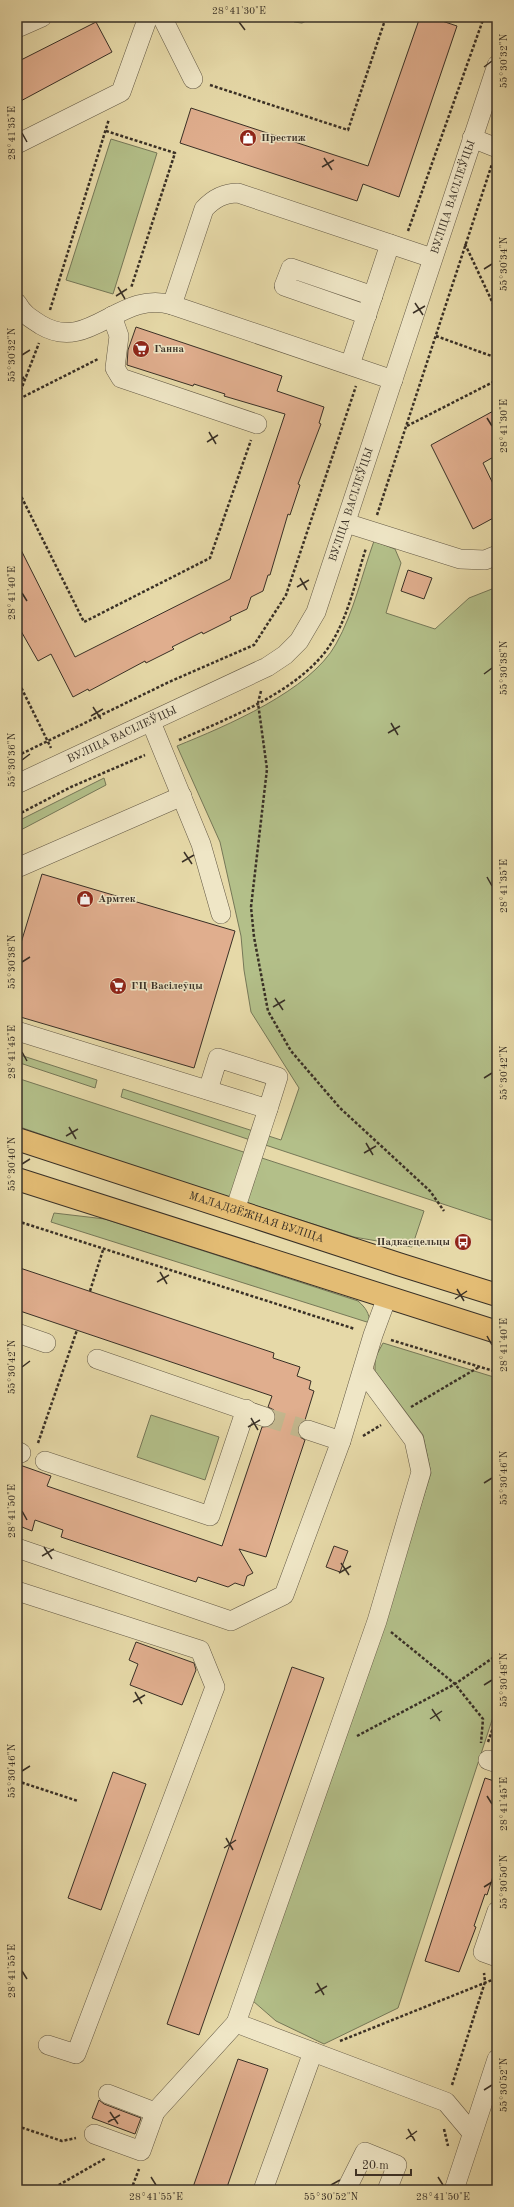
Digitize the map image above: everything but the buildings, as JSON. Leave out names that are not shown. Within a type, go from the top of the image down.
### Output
[{"type":"main road","name":"МАЛАДЗЁЖНАЯ ВУЛІЦА","points":[[17,1138],[398,1264],[497,1295]]},
{"type":"main road","points":[[17,1179],[497,1332]]},
{"type":"main road","points":[[387,1297],[398,1264]]},
{"type":"street","points":[[17,28],[42,17]]},
{"type":"street","points":[[17,144],[121,92],[148,17]]},
{"type":"street","points":[[162,17],[193,79]]},
{"type":"street","name":"ВУЛІЦА ВАСІЛЕЎЦЫ","points":[[17,784],[267,668],[285,655],[308,627],[316,612],[346,523],[432,258],[497,65]]},
{"type":"street","points":[[472,138],[496,153]]},
{"type":"street","points":[[172,305],[204,209],[211,202],[229,193],[238,193],[432,258]]},
{"type":"street","points":[[356,367],[367,315],[373,296],[396,246]]},
{"type":"street","points":[[367,315],[284,286],[290,268],[373,296]]},
{"type":"street","points":[[17,303],[23,314],[45,327],[74,333],[86,330],[141,303],[161,302],[393,380]]},
{"type":"street","points":[[118,313],[119,336],[115,368],[117,374],[126,381],[257,424]]},
{"type":"street","points":[[346,523],[460,559],[485,560],[497,555]]},
{"type":"street","points":[[151,722],[201,844],[221,914]]},
{"type":"street","points":[[17,868],[182,796]]},
{"type":"street","points":[[17,1031],[268,1108]]},
{"type":"street","points":[[208,1090],[218,1058],[278,1077],[235,1210]]},
{"type":"street","points":[[17,1548],[232,1621],[284,1595],[342,1441],[373,1335],[387,1297]]},
{"type":"street","points":[[17,1333],[46,1343]]},
{"type":"street","points":[[97,1359],[265,1417]]},
{"type":"street","points":[[94,2134],[141,2151],[155,2112],[236,2023],[333,1748],[377,1621],[421,1472],[414,1440],[363,1371]]},
{"type":"street","points":[[30,1454],[210,1516],[246,1410]]},
{"type":"street","points":[[308,1430],[342,1441]]},
{"type":"street","points":[[17,1590],[200,1650],[215,1687],[76,2054],[48,2045]]},
{"type":"street","points":[[490,1955],[497,1911]]},
{"type":"street","points":[[236,2023],[446,2102],[472,2133]]},
{"type":"street","points":[[263,2190],[313,2052]]},
{"type":"street","points":[[454,2190],[497,2059]]},
{"type":"street","points":[[108,2094],[155,2112]]},
{"type":"street","points":[[346,2190],[365,2152],[398,2165],[387,2190]]},
{"type":"path","points":[[193,79],[348,130],[386,17]]},
{"type":"path","points":[[396,246],[484,17]]},
{"type":"path","points":[[18,400],[45,327],[116,95]]},
{"type":"path","points":[[105,131],[175,153],[118,313]]},
{"type":"path","points":[[17,815],[71,787],[258,703],[301,677],[319,660],[332,642],[342,622],[496,153]]},
{"type":"path","points":[[465,244],[497,312]]},
{"type":"path","points":[[436,336],[497,358]]},
{"type":"path","points":[[18,400],[117,349]]},
{"type":"path","points":[[17,756],[47,740],[254,645],[286,595],[356,367]]},
{"type":"path","points":[[17,381],[27,376]]},
{"type":"path","points":[[406,426],[497,380]]},
{"type":"path","points":[[17,488],[84,622],[210,558],[257,424]]},
{"type":"path","points":[[267,668],[258,703],[267,769],[251,907],[254,937],[268,1011],[291,1051],[340,1108],[430,1191],[444,1211]]},
{"type":"path","points":[[17,679],[58,764],[71,787]]},
{"type":"path","points":[[17,1221],[373,1335],[497,1372]]},
{"type":"path","points":[[90,1291],[104,1250]]},
{"type":"path","points":[[30,1454],[77,1330]]},
{"type":"path","points":[[377,1621],[455,1684],[483,1719],[480,1740],[490,1758]]},
{"type":"path","points":[[333,1748],[455,1684],[497,1655]]},
{"type":"path","points":[[490,1758],[497,1716]]},
{"type":"path","points":[[17,1781],[78,1801]]},
{"type":"path","points":[[449,2148],[440,2117],[485,1982],[490,1955]]},
{"type":"path","points":[[313,2052],[497,1978]]},
{"type":"path","points":[[17,2126],[62,2141],[94,2134]]},
{"type":"path","points":[[50,2190],[78,2172],[128,2146]]},
{"type":"path","points":[[131,2190],[140,2165]]},
{"type":"green space","points":[[292,17],[314,17],[302,23],[294,22]]},
{"type":"green space","points":[[111,139],[157,153],[113,294],[66,280]]},
{"type":"green space","points":[[374,541],[395,549],[401,563],[386,613],[435,629],[469,598],[497,587],[497,1222],[121,1097],[123,1089],[281,1140],[299,1088],[251,1012],[244,970],[241,936],[220,842],[177,746],[219,728],[265,705],[287,692],[307,677],[324,661],[336,644],[348,619]]},
{"type":"green space","points":[[104,778],[106,785],[17,832],[17,822]]},
{"type":"green space","points":[[17,1054],[97,1080],[95,1088],[17,1062]]},
{"type":"green space","points":[[17,1078],[424,1211],[412,1247],[354,1237],[153,1173],[17,1126]]},
{"type":"green space","points":[[54,1213],[105,1219],[358,1301],[367,1311],[370,1323],[51,1222]]},
{"type":"green space","points":[[383,1343],[497,1378],[497,1715],[494,1714],[398,2008],[324,2044],[276,2021],[253,2001],[363,1688],[431,1473],[423,1435],[375,1371],[375,1358]]},
{"type":"green space","points":[[151,1415],[219,1437],[205,1480],[137,1457]]},
{"type":"tunnel","points":[[265,1417],[308,1430]]},
{"type":"place","name":"Престиж","points":[[248,138]]},
{"type":"place","name":"Ганна","points":[[141,349]]},
{"type":"place","name":"Армтек","points":[[85,899]]},
{"type":"place","name":"ГЦ Васілеўцы","points":[[118,986]]},
{"type":"place","name":"Падкасцельцы","points":[[463,1242]]}]
